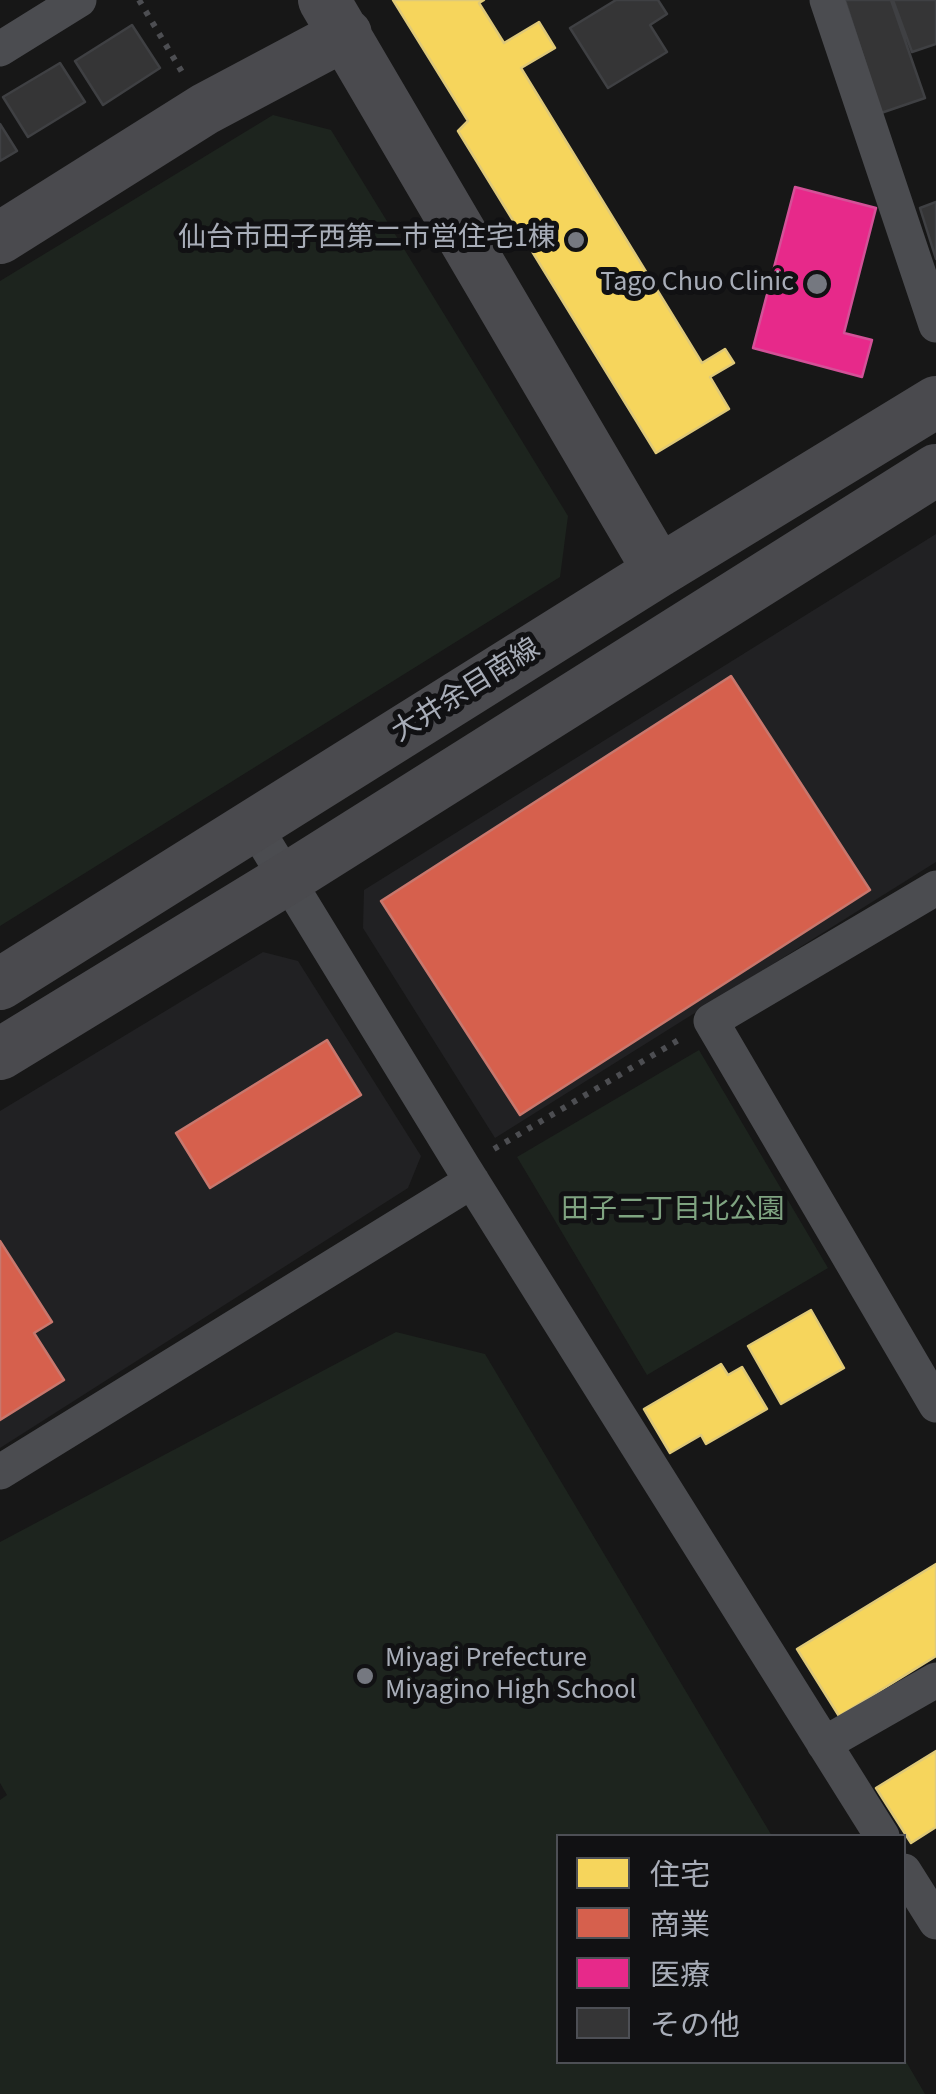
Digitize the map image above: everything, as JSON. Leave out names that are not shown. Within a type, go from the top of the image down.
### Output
[{"type":"street","points":[[0,49],[79,0]]},
{"type":"street","points":[[827,0],[936,325]]},
{"type":"street","points":[[0,238],[205,109],[335,17],[659,571]]},
{"type":"street","name":"大井余目南線","points":[[0,984],[936,402]]},
{"type":"street","points":[[0,1054],[286,880],[936,470]]},
{"type":"street","points":[[255,827],[467,1174],[881,1834]]},
{"type":"street","points":[[936,888],[712,1021],[936,1405]]},
{"type":"street","points":[[0,1472],[467,1174]]},
{"type":"street","points":[[824,1744],[936,1680]]},
{"type":"street","points":[[906,1874],[936,1922]]},
{"type":"path","points":[[140,0],[205,109]]},
{"type":"path","points":[[467,1174],[712,1021]]},
{"type":"shaded area","points":[[936,534],[936,862],[495,1138],[363,928],[364,890]]},
{"type":"shaded area","points":[[263,952],[298,961],[421,1156],[408,1188],[0,1448],[0,1111]]},
{"type":"green space","points":[[273,115],[331,130],[568,516],[560,577],[0,926],[0,281]]},
{"type":"green space","name":"田子二丁目北公園","points":[[699,1050],[828,1268],[647,1375],[517,1157]]},
{"type":"green space","name":"Miyagi Prefecture Miyagino High School","points":[[396,1332],[485,1354],[771,1834],[556,1834],[556,2064],[906,2061],[925,2094],[0,2094],[0,1800],[7,1795],[0,1783],[0,1542]]},
{"type":"building: 住宅","name":"仙台市田子西第二市営住宅1棟","points":[[393,0],[484,0],[479,3],[504,43],[539,22],[555,48],[521,68],[702,363],[725,349],[734,363],[710,377],[729,409],[656,453],[458,131],[468,121]]},
{"type":"building: 住宅","points":[[811,1310],[844,1368],[781,1404],[748,1346]]},
{"type":"building: 住宅","points":[[721,1364],[728,1375],[742,1367],[767,1409],[706,1444],[701,1435],[670,1453],[644,1409]]},
{"type":"building: 住宅","points":[[936,1564],[936,1656],[839,1716],[797,1649]]},
{"type":"building: 住宅","points":[[936,1751],[936,1827],[911,1843],[876,1788]]},
{"type":"building: 商業","points":[[731,676],[870,890],[520,1115],[381,901]]},
{"type":"building: 商業","points":[[327,1040],[361,1095],[210,1188],[176,1133]]},
{"type":"building: 商業","points":[[0,1241],[52,1322],[34,1333],[64,1380],[0,1420]]},
{"type":"building: 医療","points":[[795,187],[876,208],[844,333],[872,340],[862,377],[753,348]]},
{"type":"building: その他","points":[[616,0],[658,0],[667,14],[650,25],[667,52],[608,88],[570,28]]},
{"type":"building: その他","points":[[845,0],[891,0],[925,98],[881,113]]},
{"type":"building: その他","points":[[893,0],[936,0],[936,44],[912,52]]},
{"type":"building: その他","points":[[132,25],[160,68],[103,105],[75,61]]},
{"type":"building: その他","points":[[60,63],[85,102],[28,137],[3,97]]},
{"type":"building: その他","points":[[0,124],[17,151],[0,161]]},
{"type":"building: その他","points":[[936,202],[936,259],[920,208]]},
{"type":"place","name":"仙台市田子西第二市営住宅1棟","points":[[576,240]]},
{"type":"place","name":"Tago Chuo Clinic","points":[[817,284]]},
{"type":"place","name":"Miyagi Prefecture Miyagino High School","points":[[365,1676]]}]
